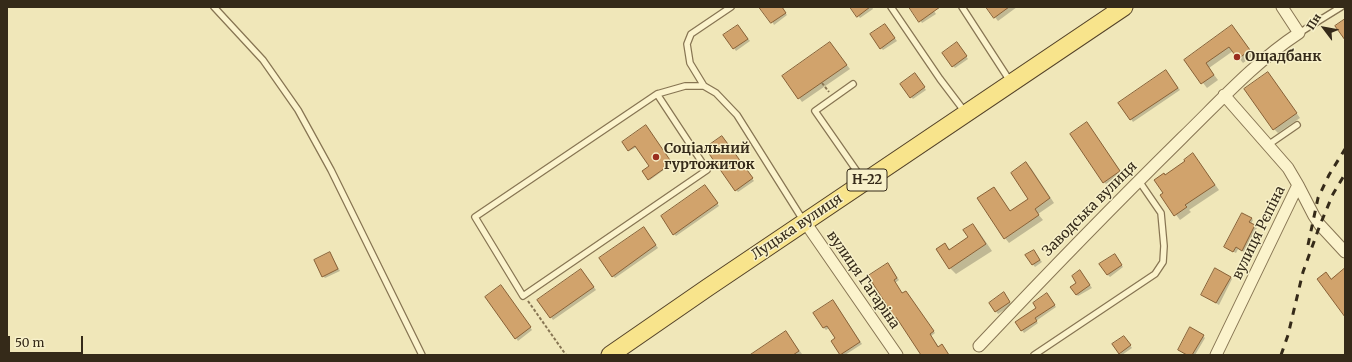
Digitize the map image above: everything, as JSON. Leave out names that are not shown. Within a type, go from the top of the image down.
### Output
[{"type":"main road","name":"Луцька вулиця","points":[[610,355],[1124,7]]},
{"type":"street","points":[[1282,7],[1299,33]]},
{"type":"street","name":"Заводська вулиця","points":[[979,346],[1071,248],[1224,95],[1260,61],[1299,33]]},
{"type":"street","name":"вулиця Рєпіна","points":[[1216,355],[1298,185],[1288,168],[1224,95]]},
{"type":"street","points":[[1298,185],[1314,216],[1345,252]]},
{"type":"street","name":"вулиця Гагаріна","points":[[805,222],[897,355]]},
{"type":"lane","points":[[214,7],[264,60],[298,110],[331,170],[422,355]]},
{"type":"lane","points":[[731,7],[691,34],[687,44],[690,63],[704,86],[716,93],[737,115],[805,222]]},
{"type":"lane","points":[[891,7],[940,79],[967,113]]},
{"type":"lane","points":[[962,7],[1011,83]]},
{"type":"lane","points":[[1299,33],[1341,7]]},
{"type":"lane","points":[[853,84],[815,111],[865,182]]},
{"type":"lane","points":[[657,94],[707,170],[524,296],[475,217],[657,94],[685,86],[704,86]]},
{"type":"lane","points":[[1268,145],[1297,125]]},
{"type":"lane","points":[[1034,355],[1155,274],[1163,262],[1164,246],[1161,213],[1138,181]]},
{"type":"path","points":[[822,82],[834,98]]},
{"type":"path","points":[[524,296],[566,355]]},
{"type":"building","points":[[759,7],[782,7],[786,13],[771,23]]},
{"type":"building","points":[[850,7],[870,7],[857,17]]},
{"type":"building","points":[[909,7],[940,7],[919,22]]},
{"type":"building","points":[[986,7],[1009,7],[994,18]]},
{"type":"building","points":[[1345,19],[1345,40],[1335,26]]},
{"type":"building","points":[[885,24],[895,38],[880,49],[870,34]]},
{"type":"building","points":[[738,25],[748,39],[733,49],[723,35]]},
{"type":"building","points":[[1232,25],[1250,50],[1238,59],[1229,47],[1206,63],[1214,75],[1201,84],[1184,60]]},
{"type":"building","points":[[830,42],[847,65],[798,99],[782,76]]},
{"type":"building","points":[[957,42],[967,56],[952,67],[942,53]]},
{"type":"building","points":[[1166,70],[1178,88],[1130,120],[1118,103]]},
{"type":"building","points":[[1268,72],[1297,113],[1273,130],[1244,89]]},
{"type":"building","points":[[915,73],[925,87],[910,98],[900,84]]},
{"type":"building","points":[[1087,122],[1120,171],[1103,183],[1070,134]]},
{"type":"building","name":"Соціальний гуртожиток","points":[[646,125],[672,163],[648,180],[642,171],[649,166],[635,146],[628,151],[622,142]]},
{"type":"building","points":[[722,136],[753,178],[735,191],[705,148]]},
{"type":"building","points":[[1193,153],[1215,185],[1185,205],[1187,207],[1174,216],[1160,195],[1163,193],[1154,180],[1164,173],[1165,175],[1185,161],[1184,160]]},
{"type":"building","points":[[1026,162],[1050,198],[1035,209],[1039,215],[1004,239],[977,198],[994,187],[1010,211],[1028,199],[1011,173]]},
{"type":"building","points":[[705,185],[718,203],[673,235],[661,216]]},
{"type":"building","points":[[1242,213],[1252,218],[1249,222],[1255,225],[1242,251],[1236,247],[1233,252],[1224,247]]},
{"type":"building","points":[[973,224],[986,244],[949,269],[936,249],[945,243],[949,250],[968,237],[963,230]]},
{"type":"building","points":[[644,227],[656,245],[612,277],[599,258]]},
{"type":"building","points":[[1034,250],[1040,260],[1032,265],[1025,255]]},
{"type":"building","points":[[330,252],[338,269],[322,277],[314,260]]},
{"type":"building","points":[[1115,254],[1122,265],[1107,275],[1099,264]]},
{"type":"building","points":[[888,263],[897,278],[894,280],[902,293],[906,291],[934,331],[930,334],[938,347],[942,344],[949,355],[921,355],[896,317],[895,318],[868,276]]},
{"type":"building","points":[[1215,268],[1231,277],[1216,303],[1201,295]]},
{"type":"building","points":[[1345,268],[1345,317],[1317,279],[1326,272],[1331,279]]},
{"type":"building","points":[[581,269],[594,287],[550,318],[537,300]]},
{"type":"building","points":[[1080,270],[1090,285],[1076,295],[1070,287],[1076,283],[1072,276]]},
{"type":"building","points":[[501,285],[531,327],[515,339],[485,297]]},
{"type":"building","points":[[1004,292],[1010,302],[995,312],[989,303]]},
{"type":"building","points":[[1047,293],[1055,305],[1035,318],[1037,321],[1021,331],[1015,322],[1036,308],[1033,303]]},
{"type":"building","points":[[833,300],[860,342],[840,355],[831,341],[835,338],[827,326],[823,328],[813,313]]},
{"type":"building","points":[[1190,327],[1204,335],[1192,355],[1187,355],[1178,350]]},
{"type":"building","points":[[786,331],[799,351],[793,355],[750,355]]},
{"type":"building","points":[[1124,336],[1131,345],[1119,354],[1112,344]]},
{"type":"railway","points":[[1308,245],[1318,198],[1329,175],[1345,149]]},
{"type":"railway","points":[[1281,355],[1288,335],[1303,272],[1333,194],[1345,174]]},
{"type":"place","name":"Ощадбанк","points":[[1237,57]]},
{"type":"place","name":"Соціальний гуртожиток","points":[[656,157]]}]
